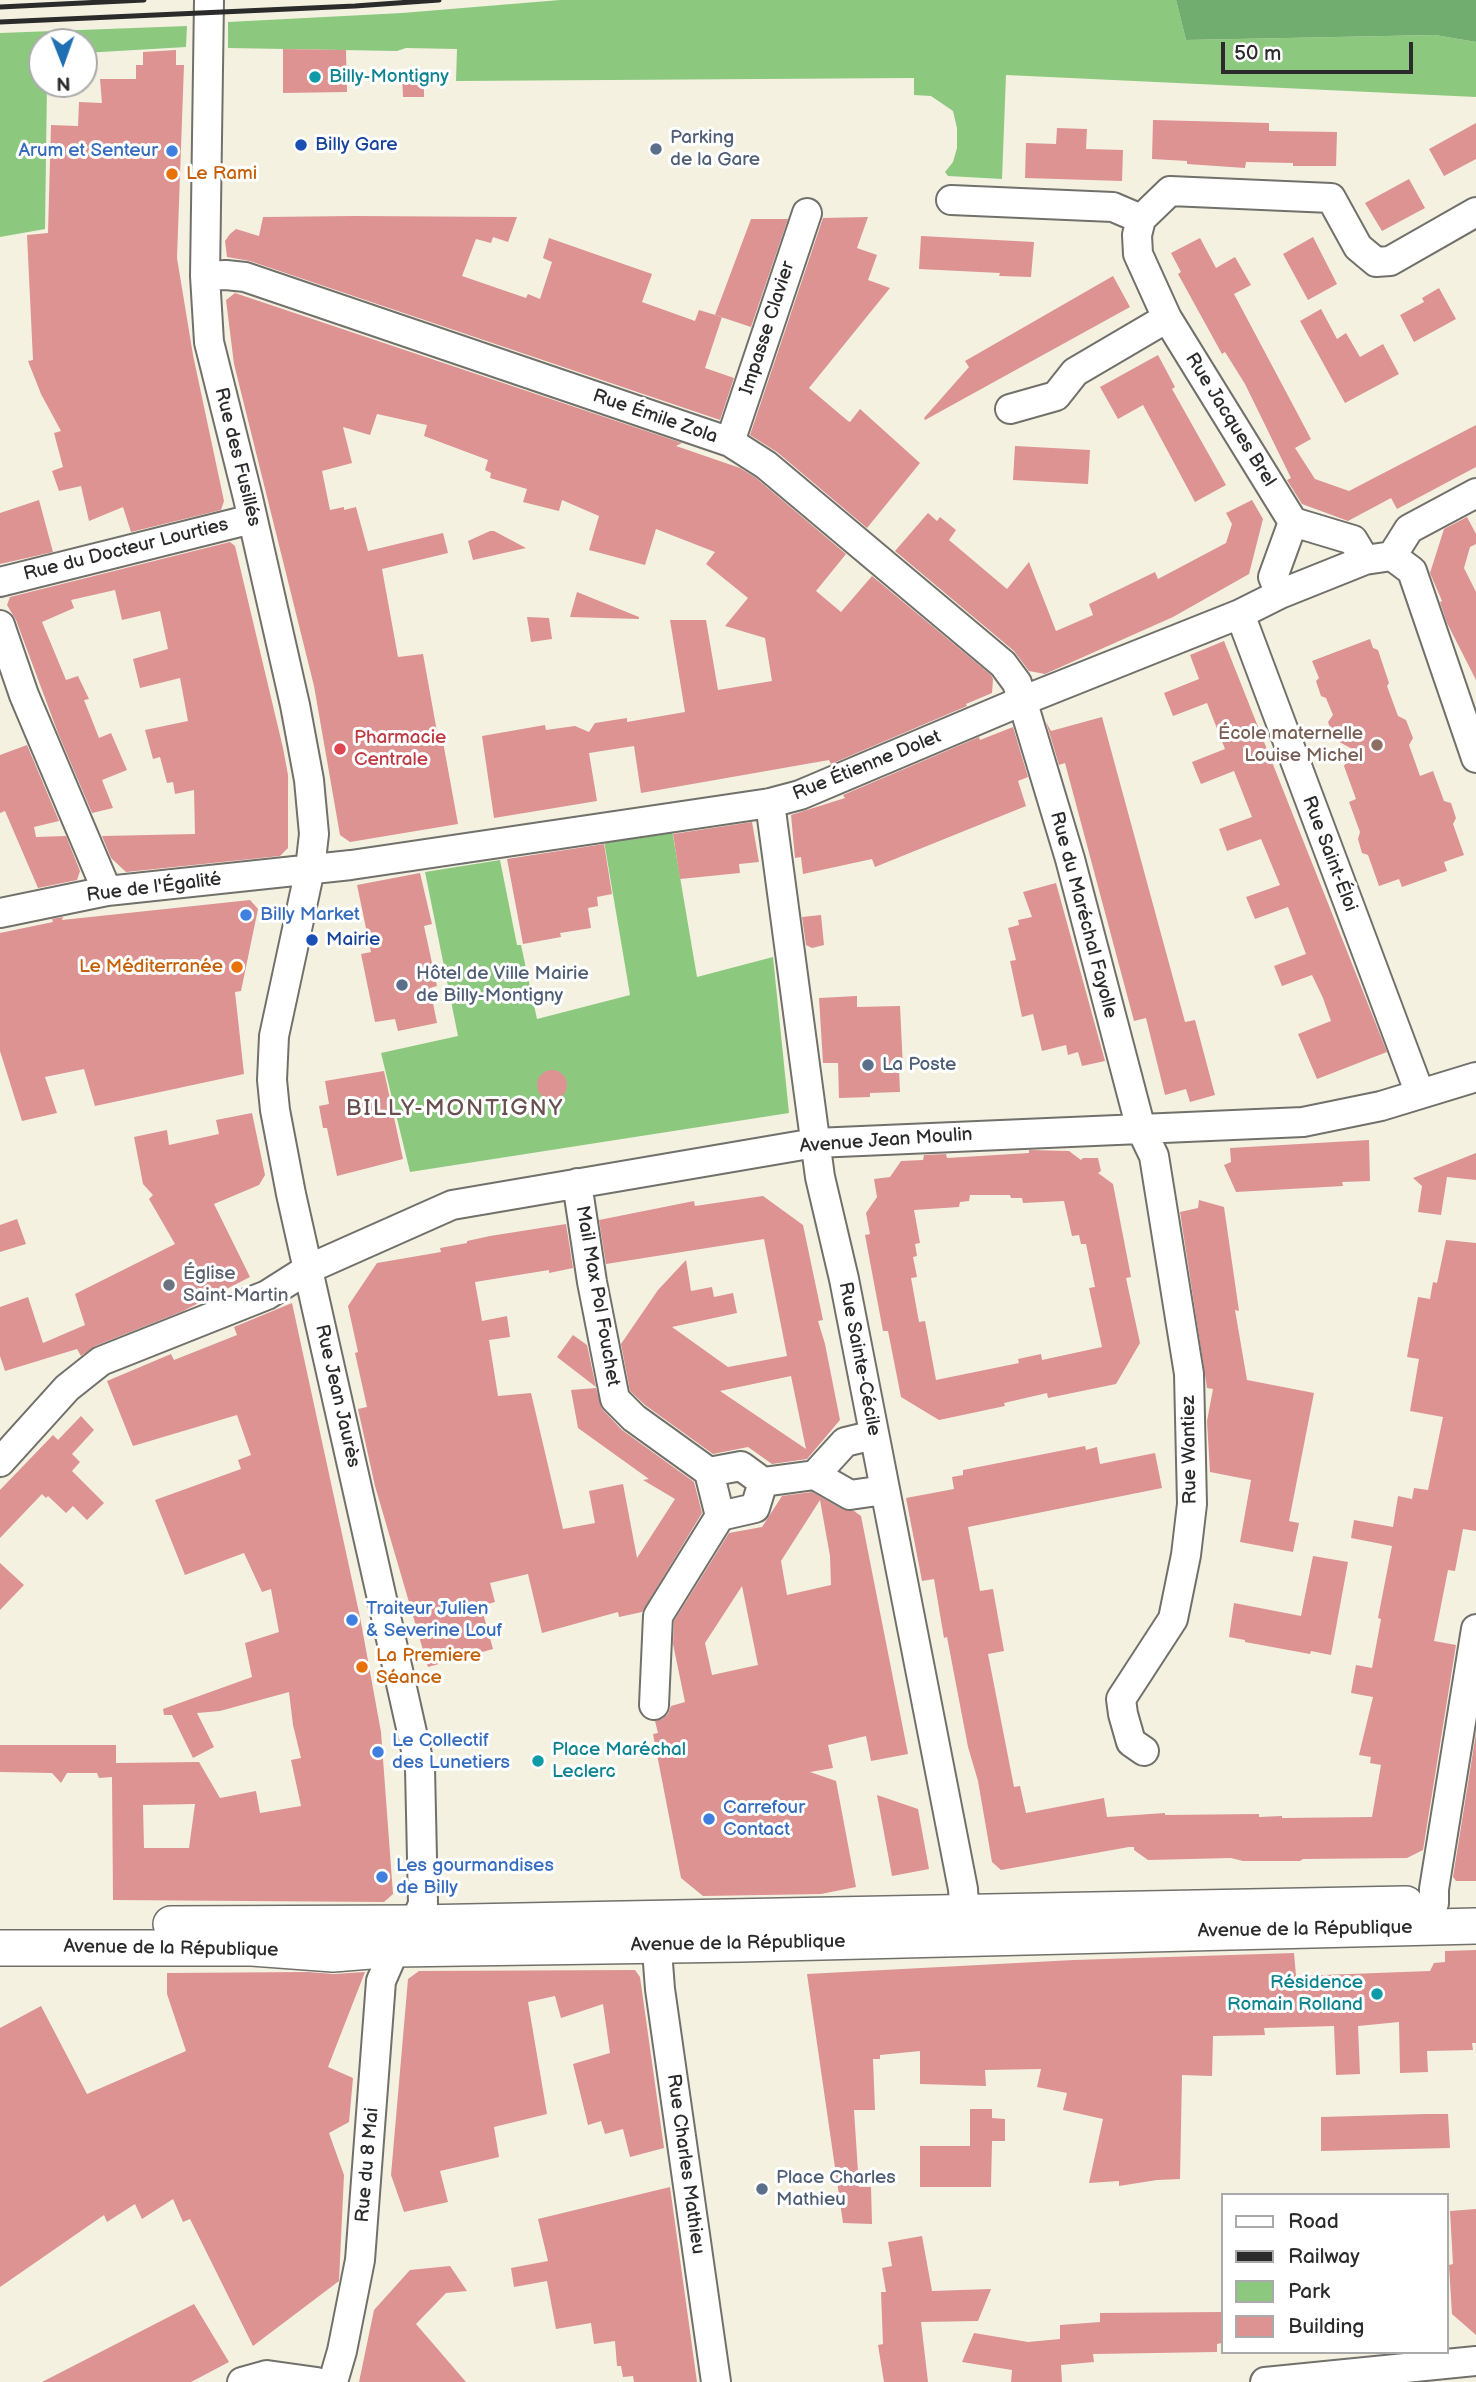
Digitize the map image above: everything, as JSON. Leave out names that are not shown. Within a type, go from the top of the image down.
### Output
[{"type":"main road","name":"Avenue de la République","points":[[966,1925],[1476,1902]]},
{"type":"main road","name":"Avenue de la République","points":[[0,1924],[405,1936],[966,1925],[1476,1926]]},
{"type":"main road","name":"Avenue de la République","points":[[0,1948],[253,1948],[333,1954],[405,1936]]},
{"type":"street","name":"Rue des Fusillés","points":[[209,0],[205,276],[209,342],[296,705],[309,780],[314,834],[310,869]]},
{"type":"street","points":[[951,200],[1113,206],[1141,219],[1170,191],[1331,198],[1358,247],[1376,262],[1390,261],[1476,212]]},
{"type":"street","name":"Impasse Clavier","points":[[730,443],[807,213]]},
{"type":"street","name":"Rue Jacques Brel","points":[[1141,219],[1138,254],[1167,318],[1293,522]]},
{"type":"street","name":"Rue Émile Zola","points":[[205,276],[245,278],[730,443],[766,465],[1003,664],[1017,683],[1022,701]]},
{"type":"street","points":[[1010,409],[1056,396],[1074,372],[1167,318]]},
{"type":"street","points":[[1379,558],[1409,528],[1476,493]]},
{"type":"street","name":"Rue du Docteur Lourties","points":[[0,582],[252,519]]},
{"type":"street","points":[[1280,594],[1273,577],[1293,522],[1353,540],[1379,558],[1412,571],[1476,758]]},
{"type":"street","name":"Rue Étienne Dolet","points":[[310,869],[770,803],[800,795],[1022,701],[1240,614],[1280,594],[1379,558]]},
{"type":"street","name":"Rue Saint-Éloi","points":[[1240,614],[1420,1094]]},
{"type":"street","points":[[0,625],[24,695],[107,891]]},
{"type":"street","name":"Rue du Maréchal Fayolle","points":[[1022,701],[1070,859],[1141,1129]]},
{"type":"street","name":"Rue Sainte-Cécile","points":[[770,803],[820,1177],[844,1279],[966,1925]]},
{"type":"street","name":"Rue de l'Égalité","points":[[0,913],[107,891],[310,869]]},
{"type":"street","name":"Rue Jean Jaurès","points":[[310,869],[274,1036],[272,1080],[291,1194],[420,1768],[423,1904],[405,1936]]},
{"type":"street","name":"Avenue Jean Moulin","points":[[0,1462],[67,1388],[101,1361],[267,1295],[308,1269],[452,1205],[815,1143],[1303,1122],[1381,1106],[1476,1077]]},
{"type":"street","name":"Rue Wantiez","points":[[1141,1129],[1154,1156],[1189,1374],[1193,1458],[1192,1504],[1186,1555],[1173,1619],[1121,1699],[1131,1742],[1144,1751]]},
{"type":"street","name":"Mail Max Pol Fouchet","points":[[576,1183],[615,1399],[634,1418],[709,1472]]},
{"type":"street","points":[[815,1475],[845,1442],[874,1435]]},
{"type":"street","points":[[720,1516],[709,1472],[741,1466],[762,1482],[815,1475],[850,1495],[884,1490]]},
{"type":"street","points":[[654,1705],[658,1616],[720,1516],[755,1508],[762,1482]]},
{"type":"street","points":[[1434,1903],[1434,1889],[1476,1629]]},
{"type":"street","name":"Rue Charles Mathieu","points":[[655,1932],[716,2382]]},
{"type":"street","name":"Rue du 8 Mai","points":[[333,2382],[360,2260],[381,1982],[405,1936]]},
{"type":"street","points":[[1265,2382],[1476,2361]]},
{"type":"street","points":[[242,2382],[267,2375],[317,2382]]},
{"type":"green space","points":[[560,0],[1176,0],[1186,40],[1435,35],[1476,42],[1476,97],[1006,75],[1002,179],[948,176],[945,172],[953,162],[957,148],[957,128],[953,111],[931,96],[914,95],[914,78],[456,81],[457,49],[406,48],[397,51],[228,48],[228,22],[402,13]]},
{"type":"green space","points":[[1176,0],[1476,0],[1476,42],[1435,35],[1186,40]]},
{"type":"green space","points":[[187,26],[186,47],[98,52],[98,29]]},
{"type":"green space","points":[[28,32],[28,98],[47,98],[45,229],[0,237],[0,33]]},
{"type":"green space","points":[[672,830],[697,977],[773,957],[789,1113],[410,1172],[381,1053],[458,1036],[425,872],[500,860],[517,945],[521,945],[537,1019],[630,995],[604,841]]},
{"type":"building","name":"Billy-Montigny","points":[[283,49],[346,50],[347,92],[283,93]]},
{"type":"building","points":[[176,50],[176,65],[184,65],[177,258],[193,355],[224,501],[221,510],[131,532],[123,507],[89,521],[81,486],[59,491],[52,471],[63,467],[54,433],[61,431],[41,394],[28,361],[33,360],[27,235],[48,233],[51,125],[78,126],[79,102],[102,103],[100,79],[136,79],[136,65],[143,65],[143,52]]},
{"type":"building","points":[[402,73],[424,73],[424,97],[403,97]]},
{"type":"building","points":[[1153,120],[1269,123],[1269,131],[1337,132],[1336,166],[1246,162],[1245,168],[1152,159]]},
{"type":"building","points":[[1476,123],[1476,159],[1444,176],[1429,149]]},
{"type":"building","points":[[1057,128],[1087,129],[1086,149],[1123,150],[1122,181],[1025,178],[1026,143],[1056,144]]},
{"type":"building","points":[[1409,179],[1425,208],[1382,231],[1365,203]]},
{"type":"building","points":[[263,217],[517,217],[508,242],[493,237],[491,243],[476,239],[462,276],[526,298],[528,294],[540,299],[552,262],[543,258],[549,238],[652,274],[642,302],[695,321],[699,310],[722,317],[705,368],[734,378],[720,420],[250,261],[227,257],[225,241],[230,234],[236,229],[259,236]]},
{"type":"building","points":[[868,217],[857,248],[877,255],[868,280],[890,288],[809,388],[850,422],[860,409],[920,463],[867,528],[777,452],[750,435],[823,218]]},
{"type":"building","points":[[751,219],[788,219],[751,327],[715,315]]},
{"type":"building","points":[[921,236],[1034,242],[1031,277],[919,269]]},
{"type":"building","points":[[1313,237],[1337,284],[1308,300],[1283,254]]},
{"type":"building","points":[[1200,238],[1216,268],[1235,257],[1251,285],[1234,294],[1311,439],[1295,448],[1315,479],[1349,491],[1476,425],[1476,467],[1397,509],[1391,498],[1348,521],[1302,504],[1287,480],[1291,478],[1245,384],[1225,352],[1222,354],[1178,274],[1181,272],[1171,253]]},
{"type":"building","points":[[1113,276],[1130,307],[925,420],[969,367],[965,361]]},
{"type":"building","points":[[1439,288],[1456,319],[1414,342],[1400,315],[1424,302],[1422,298]]},
{"type":"building","points":[[235,293],[682,443],[676,446],[740,468],[756,478],[846,554],[816,591],[841,612],[872,576],[991,675],[992,693],[831,764],[829,760],[641,793],[634,746],[589,753],[597,801],[494,818],[482,736],[545,725],[546,730],[575,726],[589,732],[595,723],[627,718],[627,722],[685,712],[670,620],[706,620],[718,690],[772,681],[765,638],[725,626],[748,598],[706,564],[715,552],[656,529],[645,565],[589,550],[599,516],[562,500],[559,511],[523,502],[527,489],[490,478],[491,473],[485,470],[488,460],[424,436],[427,425],[377,414],[370,435],[343,427],[352,463],[322,471],[330,510],[356,507],[368,551],[443,533],[448,553],[382,569],[398,657],[423,654],[439,743],[443,742],[458,824],[350,842],[340,835],[314,686],[234,364],[226,300]]},
{"type":"building","points":[[1321,309],[1337,339],[1346,333],[1360,357],[1383,344],[1399,374],[1345,403],[1300,321]]},
{"type":"building","points":[[1158,355],[1175,387],[1172,389],[1226,485],[1195,502],[1143,405],[1118,419],[1100,387]]},
{"type":"building","points":[[1015,446],[1090,450],[1088,484],[1013,480]]},
{"type":"building","points":[[39,500],[53,552],[0,564],[0,513]]},
{"type":"building","points":[[1252,500],[1263,519],[1249,574],[1173,617],[1045,674],[1029,671],[1014,651],[895,551],[928,513],[937,521],[940,517],[956,530],[949,540],[1007,589],[1029,562],[1056,631],[1093,615],[1089,604],[1155,572],[1158,579],[1226,543],[1232,524],[1226,513]]},
{"type":"building","points":[[1467,517],[1476,534],[1476,544],[1470,547],[1464,568],[1476,592],[1476,680],[1447,623],[1440,602],[1442,601],[1430,573],[1444,529]]},
{"type":"building","points":[[490,531],[526,548],[473,560],[468,541]]},
{"type":"building","points":[[230,542],[235,546],[283,748],[288,775],[288,848],[280,856],[126,872],[111,858],[102,836],[195,834],[194,790],[175,794],[173,782],[167,783],[160,757],[153,759],[145,730],[188,721],[180,678],[140,688],[133,659],[168,649],[160,611],[122,620],[115,590],[71,600],[74,608],[42,622],[66,680],[78,676],[89,699],[84,700],[99,738],[111,733],[127,770],[102,780],[113,808],[92,813],[58,733],[16,620],[7,605],[10,597]]},
{"type":"building","points":[[577,592],[639,617],[639,619],[570,617]]},
{"type":"building","points":[[527,617],[549,618],[552,639],[531,642]]},
{"type":"building","points":[[1370,639],[1373,648],[1378,650],[1398,716],[1406,720],[1413,738],[1409,745],[1420,776],[1433,771],[1444,801],[1451,803],[1456,818],[1453,824],[1464,855],[1444,862],[1447,871],[1402,887],[1399,879],[1379,886],[1368,855],[1362,853],[1358,839],[1360,832],[1349,802],[1356,799],[1344,766],[1354,750],[1334,739],[1328,722],[1333,715],[1326,698],[1321,696],[1316,681],[1319,678],[1312,661]]},
{"type":"building","points":[[1224,641],[1387,1052],[1317,1079],[1298,1034],[1331,1021],[1323,998],[1312,975],[1282,986],[1274,966],[1306,954],[1288,907],[1255,919],[1246,897],[1280,885],[1261,839],[1227,851],[1219,829],[1252,817],[1234,771],[1201,784],[1192,762],[1225,749],[1207,703],[1173,716],[1164,693],[1199,679],[1190,655]]},
{"type":"building","points":[[1102,717],[1185,1022],[1195,1020],[1215,1095],[1190,1102],[1186,1089],[1165,1095],[1146,1018],[1134,1021],[1065,763],[1059,765],[1046,722],[1051,731]]},
{"type":"building","points":[[1013,727],[1028,777],[1018,781],[1026,806],[875,867],[872,859],[803,874],[801,857],[795,858],[791,815],[845,798],[843,795],[979,737],[980,740]]},
{"type":"building","points":[[27,745],[59,821],[34,827],[36,837],[66,836],[80,871],[77,880],[38,888],[5,811],[0,813],[0,755]]},
{"type":"building","points":[[752,822],[759,862],[739,864],[740,873],[680,879],[673,834]]},
{"type":"building","points":[[604,844],[612,894],[597,897],[598,906],[588,908],[591,928],[560,933],[561,937],[523,944],[507,859]]},
{"type":"building","points":[[420,873],[432,924],[424,926],[437,986],[430,988],[437,1023],[398,1031],[395,1019],[375,1022],[361,954],[371,952],[357,885]]},
{"type":"building","points":[[1056,883],[1105,1061],[1082,1066],[1078,1052],[1068,1055],[1066,1045],[1042,1051],[1033,1014],[1022,1017],[1010,961],[1016,960],[1008,928],[1019,925],[1018,920],[1032,917],[1023,892]]},
{"type":"building","points":[[250,900],[258,909],[241,991],[235,992],[244,1074],[95,1106],[84,1069],[45,1077],[57,1113],[22,1121],[0,1051],[0,933],[53,922],[52,919],[63,917],[62,920]]},
{"type":"building","points":[[821,915],[824,945],[812,948],[806,945],[802,917]]},
{"type":"building","points":[[857,996],[857,1007],[900,1006],[903,1069],[899,1069],[900,1092],[839,1098],[838,1063],[823,1063],[819,998]]},
{"type":"building","points":[[552,1070],[563,1074],[567,1085],[563,1096],[552,1100],[541,1096],[537,1085],[541,1074]]},
{"type":"building","points":[[384,1071],[403,1159],[337,1176],[327,1128],[323,1128],[319,1106],[329,1104],[325,1081]]},
{"type":"building","points":[[252,1113],[265,1175],[259,1185],[214,1204],[250,1277],[183,1311],[95,1346],[81,1356],[77,1349],[5,1371],[0,1356],[0,1307],[28,1297],[43,1343],[85,1325],[75,1294],[175,1244],[149,1199],[153,1195],[143,1184],[134,1137],[167,1130],[169,1145],[219,1134],[216,1120]]},
{"type":"building","points":[[1369,1140],[1370,1181],[1342,1182],[1343,1186],[1236,1192],[1224,1165],[1231,1162],[1230,1148]]},
{"type":"building","points":[[1029,1150],[1069,1151],[1081,1160],[1098,1158],[1101,1171],[1098,1173],[1113,1184],[1131,1277],[1126,1278],[1140,1343],[1116,1384],[1048,1398],[1047,1393],[1004,1403],[1005,1406],[939,1420],[901,1397],[888,1331],[883,1331],[865,1235],[870,1234],[866,1213],[877,1197],[874,1179],[890,1177],[901,1161],[923,1160],[924,1155],[946,1154],[947,1158],[1029,1153]],"holes":[[[970,1195],[1010,1195],[1011,1198],[1022,1198],[1023,1203],[1064,1201],[1072,1236],[1079,1235],[1081,1244],[1086,1244],[1095,1287],[1089,1288],[1102,1347],[1042,1360],[1041,1354],[1018,1359],[1019,1363],[936,1380],[925,1321],[919,1322],[911,1278],[917,1277],[913,1257],[917,1256],[915,1244],[920,1243],[914,1210],[959,1207],[960,1202],[969,1201]]]},
{"type":"building","points":[[1476,1153],[1476,1180],[1447,1177],[1441,1215],[1418,1212],[1422,1186],[1413,1178]]},
{"type":"building","points":[[763,1196],[803,1225],[823,1320],[818,1321],[840,1420],[807,1459],[772,1464],[748,1447],[713,1454],[630,1391],[621,1344],[658,1290],[686,1260],[691,1291],[712,1287],[714,1297],[733,1293],[737,1313],[672,1327],[728,1367],[787,1356],[764,1239],[606,1264],[599,1220],[694,1201],[695,1206]],"holes":[[[791,1376],[806,1449],[720,1391]]]},
{"type":"building","points":[[1199,1200],[1224,1207],[1239,1311],[1235,1310],[1247,1380],[1314,1393],[1289,1521],[1299,1523],[1293,1552],[1240,1542],[1251,1480],[1210,1472],[1207,1421],[1213,1389],[1207,1388],[1180,1212],[1198,1208]]},
{"type":"building","points":[[17,1219],[26,1244],[0,1252],[0,1225]]},
{"type":"building","points":[[566,1224],[573,1268],[475,1282],[482,1321],[507,1316],[510,1337],[489,1340],[498,1396],[531,1393],[563,1529],[595,1523],[589,1491],[623,1484],[637,1558],[675,1499],[643,1480],[649,1479],[578,1428],[571,1390],[596,1388],[603,1410],[622,1430],[694,1482],[702,1513],[642,1612],[619,1617],[618,1612],[542,1633],[528,1574],[490,1583],[495,1602],[481,1606],[493,1649],[428,1667],[375,1486],[358,1409],[367,1407],[348,1306],[377,1263],[441,1252],[440,1248],[490,1236]]},
{"type":"building","points":[[1446,1240],[1476,1243],[1476,1531],[1463,1529],[1455,1571],[1448,1570],[1434,1641],[1456,1645],[1423,1850],[1407,1858],[1243,1861],[1231,1858],[1148,1860],[1134,1850],[1134,1847],[1129,1847],[1001,1870],[992,1862],[978,1781],[968,1747],[947,1637],[944,1638],[934,1579],[922,1581],[906,1498],[954,1489],[952,1477],[963,1475],[963,1470],[1085,1446],[1086,1450],[1097,1447],[1100,1464],[1155,1453],[1162,1488],[968,1527],[980,1591],[993,1589],[1004,1651],[988,1654],[1014,1787],[1020,1786],[1026,1813],[1104,1798],[1107,1817],[1165,1813],[1259,1814],[1259,1817],[1282,1818],[1372,1817],[1381,1765],[1370,1763],[1371,1757],[1359,1755],[1373,1697],[1351,1693],[1356,1665],[1372,1668],[1381,1619],[1378,1618],[1392,1546],[1351,1538],[1354,1520],[1393,1527],[1398,1496],[1412,1499],[1414,1488],[1428,1490],[1443,1417],[1410,1411],[1419,1359],[1407,1357],[1418,1297],[1430,1299],[1433,1282],[1437,1283]]},
{"type":"building","points":[[292,1303],[360,1617],[381,1732],[393,1894],[384,1902],[113,1900],[112,1777],[99,1778],[97,1773],[67,1773],[61,1783],[52,1773],[0,1772],[0,1745],[116,1745],[116,1763],[199,1762],[220,1798],[256,1791],[260,1813],[301,1806],[291,1760],[301,1758],[289,1692],[220,1711],[197,1713],[214,1747],[193,1758],[172,1715],[164,1715],[163,1709],[252,1677],[245,1643],[279,1632],[271,1589],[262,1592],[244,1553],[185,1575],[155,1500],[241,1469],[238,1460],[251,1455],[237,1415],[133,1446],[107,1381],[171,1354],[174,1360],[237,1335],[234,1327]],"holes":[[[195,1804],[189,1848],[144,1848],[143,1805]]]},
{"type":"building","points":[[573,1335],[587,1345],[596,1387],[557,1357]]},
{"type":"building","points":[[81,1416],[94,1430],[72,1454],[80,1462],[72,1471],[104,1503],[87,1520],[73,1506],[66,1513],[48,1496],[46,1498],[42,1494],[0,1538],[0,1490],[53,1435],[58,1440]]},
{"type":"building","points":[[812,1492],[861,1516],[908,1754],[871,1761],[866,1736],[828,1745],[833,1768],[810,1772],[836,1781],[856,1887],[821,1894],[703,1896],[681,1878],[653,1734],[658,1733],[655,1721],[668,1714],[671,1706],[685,1702],[673,1644],[674,1621],[729,1533],[762,1527],[782,1496]],"holes":[[[820,1500],[830,1556],[831,1585],[787,1595],[781,1561]],[[742,1586],[758,1665],[712,1675],[705,1643]]]},
{"type":"building","points":[[1313,1556],[1348,1562],[1331,1655],[1311,1651],[1310,1654],[1229,1637],[1234,1603],[1301,1616]]},
{"type":"building","points":[[0,1563],[24,1585],[0,1610]]},
{"type":"building","points":[[1476,1733],[1476,1881],[1456,1881],[1453,1877]]},
{"type":"building","points":[[877,1795],[918,1809],[929,1869],[892,1876]]},
{"type":"building","points":[[1476,1950],[1476,2043],[1472,2043],[1473,2050],[1427,2051],[1428,2072],[1400,2073],[1399,2022],[1358,2026],[1360,2074],[1336,2075],[1334,2026],[1264,2028],[1265,2035],[1213,2036],[1212,2076],[1182,2075],[1180,2179],[1119,2186],[1119,2181],[1089,2183],[1103,2119],[1063,2110],[1067,2093],[1037,2087],[1041,2069],[985,2070],[986,2086],[920,2084],[920,2051],[880,2055],[880,2059],[873,2059],[875,2110],[854,2110],[859,2187],[871,2187],[872,2224],[843,2223],[807,1974],[1074,1960],[1294,1953],[1296,1976],[1430,1971],[1434,1963],[1445,1962],[1445,1951]]},
{"type":"building","points":[[635,1970],[640,1977],[664,2148],[630,2157],[623,2129],[605,2134],[601,2121],[588,2125],[573,2064],[610,2053],[603,2004],[561,2018],[555,1996],[528,2002],[547,2114],[494,2127],[499,2157],[440,2171],[448,2202],[404,2212],[391,2175],[408,1979],[419,1971]]},
{"type":"building","points":[[365,1972],[328,2067],[353,2078],[349,2122],[329,2133],[344,2175],[339,2281],[253,2346],[190,2219],[183,2222],[173,2199],[142,2219],[135,2204],[107,2222],[104,2215],[0,2287],[0,2028],[41,2006],[87,2094],[186,2051],[167,1994],[167,1973]]},
{"type":"building","points":[[970,2109],[992,2109],[992,2118],[1005,2119],[1005,2141],[992,2141],[991,2187],[920,2187],[920,2146],[970,2146]]},
{"type":"building","points":[[1448,2114],[1450,2148],[1321,2151],[1321,2117]]},
{"type":"building","points":[[670,2187],[697,2382],[634,2382],[633,2376],[623,2377],[621,2366],[617,2366],[615,2341],[594,2344],[591,2323],[556,2329],[547,2281],[514,2287],[511,2268],[548,2261],[538,2219]]},
{"type":"building","points":[[1476,2209],[1476,2335],[1452,2314],[1449,2265],[1453,2264],[1450,2211]]},
{"type":"building","points":[[922,2236],[932,2291],[991,2289],[978,2321],[921,2322],[928,2382],[884,2382],[878,2345],[883,2344],[881,2292],[886,2292],[882,2268],[892,2266],[888,2242]]},
{"type":"building","points":[[450,2266],[467,2291],[446,2293],[416,2324],[466,2382],[359,2382],[374,2310],[410,2270]]},
{"type":"building","points":[[194,2304],[229,2362],[191,2382],[42,2382]]},
{"type":"building","points":[[1220,2312],[1220,2343],[1217,2344],[1217,2352],[1093,2354],[1094,2362],[1061,2365],[1062,2382],[1011,2382],[1012,2370],[962,2362],[974,2333],[1028,2342],[1060,2339],[1060,2325],[1100,2322],[1100,2313]]},
{"type":"railway","points":[[0,7],[144,0]]},
{"type":"railway","points":[[0,22],[439,0]]},
{"type":"place","name":"Billy-Montigny","points":[[315,77]]},
{"type":"place","name":"Billy Gare","points":[[301,145]]},
{"type":"place","name":"Parking de la Gare","points":[[656,149]]},
{"type":"place","name":"Arum et Senteur","points":[[172,151]]},
{"type":"place","name":"Le Rami","points":[[172,174]]},
{"type":"place","name":"École maternelle Louise Michel","points":[[1377,745]]},
{"type":"place","name":"Pharmacie Centrale","points":[[340,749]]},
{"type":"place","name":"Billy Market","points":[[246,915]]},
{"type":"place","name":"Mairie","points":[[312,940]]},
{"type":"place","name":"Le Méditerranée","points":[[237,967]]},
{"type":"place","name":"Hôtel de Ville Mairie de Billy-Montigny","points":[[402,985]]},
{"type":"place","name":"La Poste","points":[[868,1065]]},
{"type":"place","name":"Église Saint-Martin","points":[[169,1285]]},
{"type":"place","name":"Traiteur Julien & Severine Louf","points":[[352,1620]]},
{"type":"place","name":"La Premiere Séance","points":[[362,1667]]},
{"type":"place","name":"Le Collectif des Lunetiers","points":[[378,1752]]},
{"type":"place","name":"Place Maréchal Leclerc","points":[[538,1761]]},
{"type":"place","name":"Carrefour Contact","points":[[709,1819]]},
{"type":"place","name":"Les gourmandises de Billy","points":[[382,1877]]},
{"type":"place","name":"Résidence Romain Rolland","points":[[1377,1994]]},
{"type":"place","name":"Place Charles Mathieu","points":[[762,2189]]},
{"type":"district","name":"BILLY-MONTIGNY","points":[[455,1109]]}]
